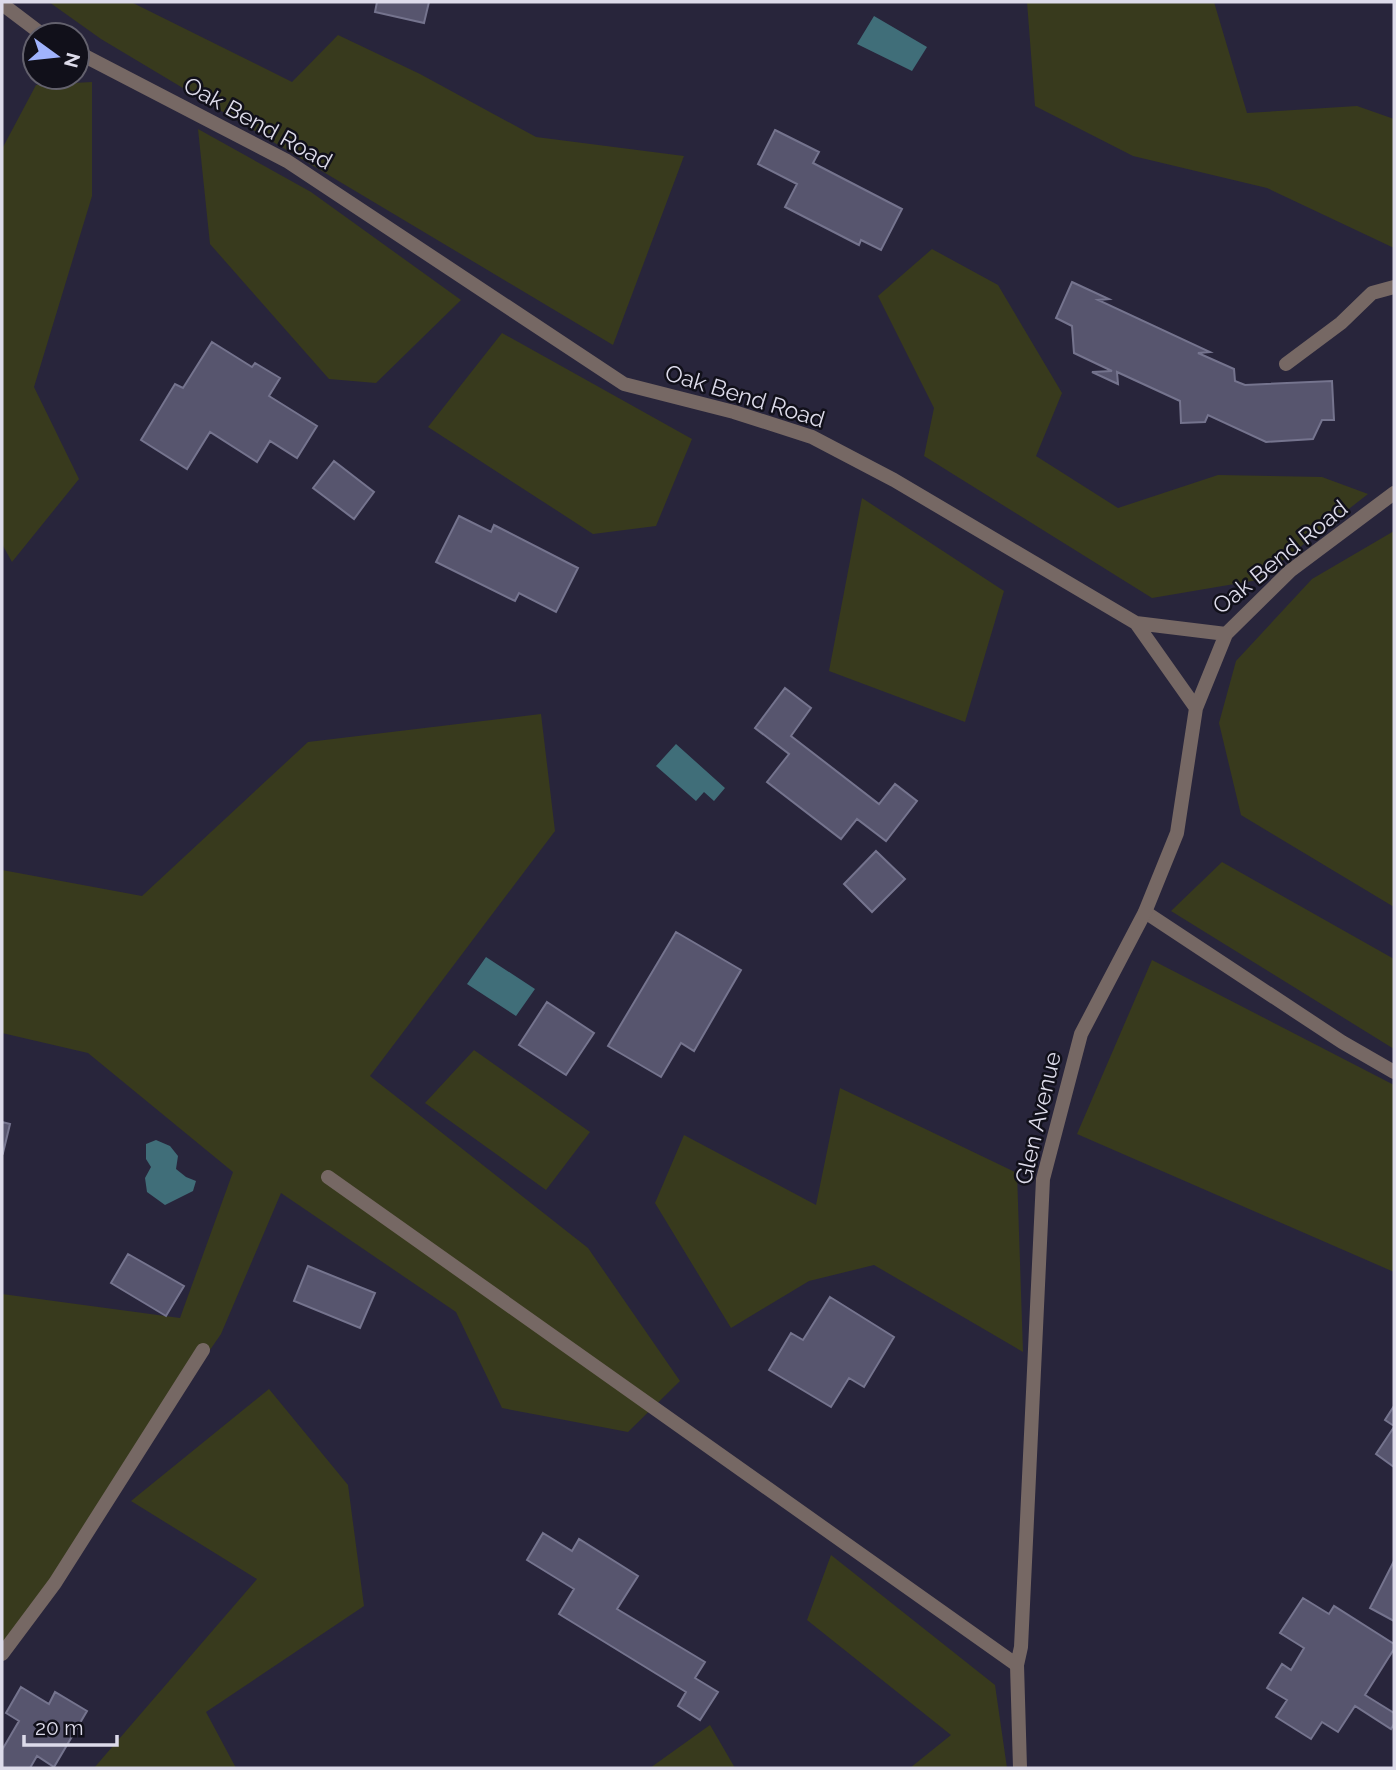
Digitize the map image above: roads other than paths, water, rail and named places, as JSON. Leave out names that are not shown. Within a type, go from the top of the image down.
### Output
[{"type":"street","points":[[2,4],[24,21]]},
{"type":"street","name":"Oak Bend Road","points":[[91,59],[287,161],[624,384],[734,412],[813,437],[894,480],[1136,622],[1226,634],[1290,572],[1394,493]]},
{"type":"street","points":[[1286,365],[1341,323],[1372,293],[1394,287]]},
{"type":"street","points":[[1136,622],[1196,708]]},
{"type":"street","name":"Glen Avenue","points":[[1020,1768],[1017,1665],[1021,1647],[1043,1179],[1082,1034],[1145,912],[1177,833],[1196,708],[1226,634]]},
{"type":"street","points":[[1145,912],[1342,1042],[1394,1072]]},
{"type":"street","points":[[328,1177],[1017,1665]]},
{"type":"street","points":[[2,1654],[55,1583],[203,1350]]}]
